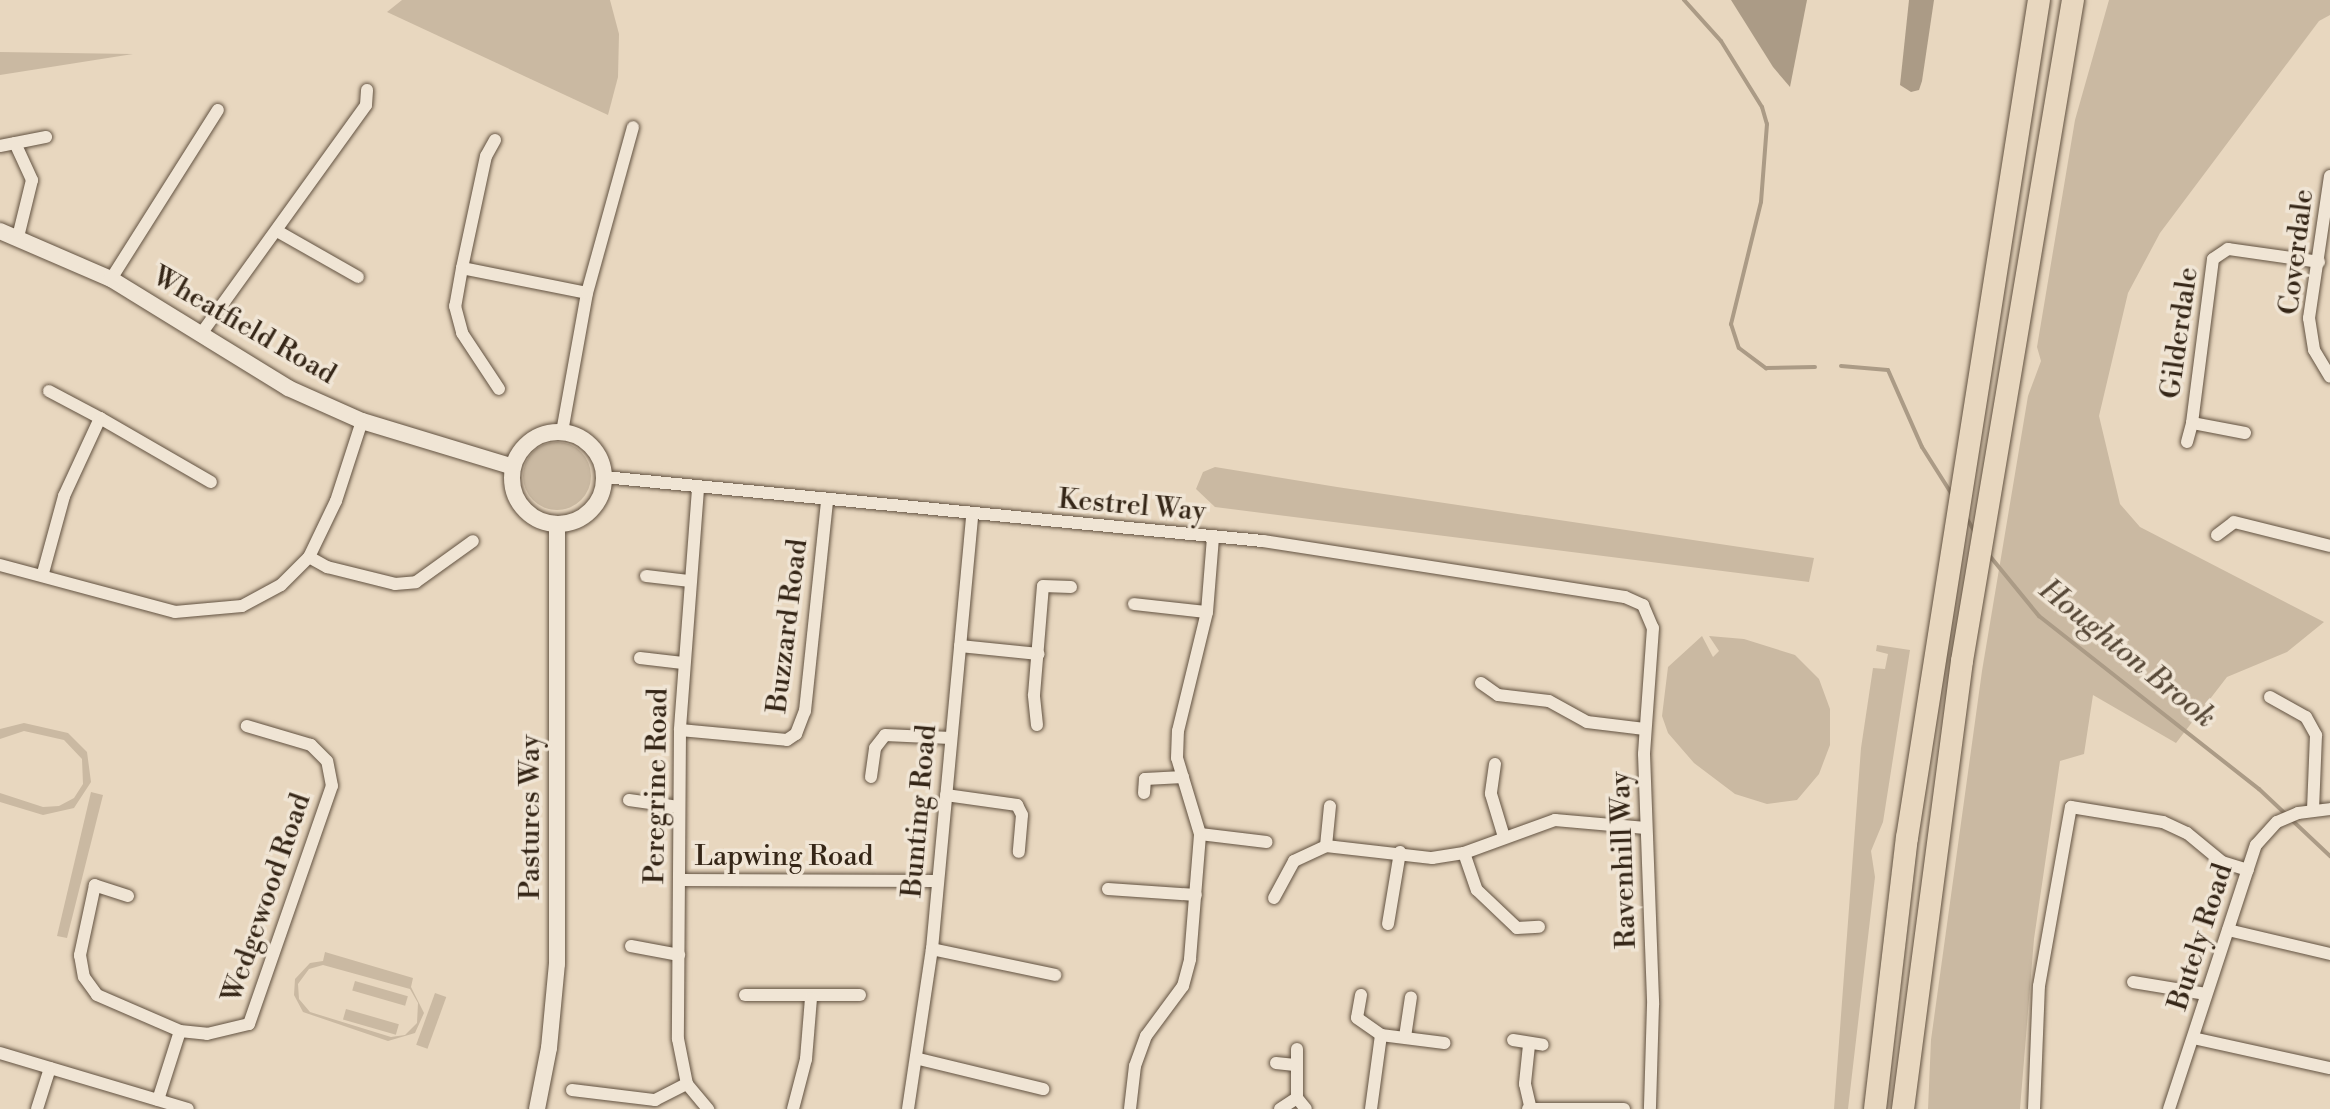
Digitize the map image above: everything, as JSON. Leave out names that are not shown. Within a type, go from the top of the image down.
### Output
[{"type":"highway","points":[[1875,1109],[1907,838],[2039,0]]},
{"type":"highway","points":[[1903,1109],[1968,620],[2073,0]]},
{"type":"street","points":[[201,334],[366,105],[367,90]]},
{"type":"street","points":[[111,279],[218,110]]},
{"type":"street","points":[[562,432],[587,293],[633,127]]},
{"type":"street","points":[[0,146],[46,137]]},
{"type":"street","points":[[495,140],[486,156],[455,306],[462,333],[499,389]]},
{"type":"street","points":[[15,143],[32,180],[18,237]]},
{"type":"street","name":"Coverdale","points":[[2330,176],[2327,216],[2309,318],[2314,350],[2330,377]]},
{"type":"street","name":"Wheatfield Road","points":[[0,231],[111,279],[288,388],[362,421],[513,467]]},
{"type":"street","points":[[277,231],[358,277]]},
{"type":"street","name":"Gilderdale","points":[[2245,433],[2192,423],[2217,253],[2228,249],[2319,262]]},
{"type":"street","points":[[462,268],[587,293]]},
{"type":"street","points":[[49,391],[211,482]]},
{"type":"street","points":[[43,573],[64,496],[100,418]]},
{"type":"street","points":[[0,565],[43,573],[175,612],[207,613],[242,606],[281,585],[309,557],[336,501],[362,421]]},
{"type":"street","points":[[2187,442],[2192,423]]},
{"type":"street","points":[[562,432],[587,442],[604,477],[595,505],[585,516],[557,524],[544,522],[521,506],[514,494],[513,467],[526,444],[562,432]]},
{"type":"street","name":"Kestrel Way","points":[[604,477],[972,516],[1213,537],[1625,597],[1648,611]]},
{"type":"street","name":"Peregrine Road","points":[[698,489],[680,730],[678,1039],[687,1084],[708,1109]]},
{"type":"street","name":"Buzzard Road","points":[[680,730],[787,740],[796,734],[805,711],[827,501]]},
{"type":"street","name":"Bunting Road","points":[[908,1109],[919,1059],[932,949],[972,516]]},
{"type":"street","points":[[2217,535],[2234,522],[2330,546]]},
{"type":"street","name":"Pastures Way","points":[[537,1109],[549,1048],[557,964],[557,524]]},
{"type":"street","points":[[1130,1109],[1135,1066],[1146,1036],[1183,986],[1196,895],[1200,834],[1195,802],[1183,777],[1178,731],[1207,612],[1213,537]]},
{"type":"street","points":[[309,557],[327,567],[395,584],[416,582],[473,541]]},
{"type":"street","points":[[646,576],[689,581]]},
{"type":"street","points":[[1037,725],[1034,695],[1043,586],[1071,587]]},
{"type":"street","points":[[1134,604],[1207,612]]},
{"type":"street","name":"Ravenhill Way","points":[[1648,611],[1653,628],[1645,729],[1653,1005],[1650,1109]]},
{"type":"street","points":[[960,646],[1039,654]]},
{"type":"street","points":[[640,658],[683,663]]},
{"type":"street","points":[[1481,683],[1498,695],[1549,701],[1587,722],[1645,729]]},
{"type":"street","points":[[1496,710],[1498,695]]},
{"type":"street","points":[[2270,697],[2306,717],[2316,735],[2313,810]]},
{"type":"street","name":"Wedgewood Road","points":[[128,896],[95,885],[80,955],[84,977],[97,995],[180,1031],[207,1034],[249,1024],[332,786],[327,761],[311,745],[247,726]]},
{"type":"street","points":[[871,777],[875,748],[885,735],[951,738]]},
{"type":"street","points":[[1495,764],[1491,794],[1504,837]]},
{"type":"street","points":[[1144,793],[1145,779],[1183,777]]},
{"type":"street","points":[[946,795],[1017,805],[1022,815],[1019,852]]},
{"type":"street","points":[[629,800],[679,807]]},
{"type":"street","points":[[1326,846],[1330,806]]},
{"type":"street","points":[[2034,1109],[2039,986],[2071,807],[2163,822],[2187,833],[2222,862],[2248,870]]},
{"type":"street","name":"Butely Road","points":[[2169,1109],[2256,845],[2277,822],[2298,813],[2330,809]]},
{"type":"street","points":[[1274,898],[1290,855],[1326,846],[1432,858],[1464,853],[1555,820],[1646,828]]},
{"type":"street","points":[[1200,834],[1267,842]]},
{"type":"street","points":[[1388,924],[1400,852]]},
{"type":"street","points":[[1464,853],[1477,890],[1517,928],[1539,927]]},
{"type":"street","name":"Lapwing Road","points":[[679,880],[936,881]]},
{"type":"street","points":[[1108,889],[1196,895]]},
{"type":"street","points":[[2228,930],[2330,954]]},
{"type":"street","points":[[631,946],[679,955]]},
{"type":"street","points":[[932,949],[1055,975]]},
{"type":"street","points":[[2133,982],[2206,994]]},
{"type":"street","points":[[745,995],[811,998],[860,995]]},
{"type":"street","points":[[1361,995],[1357,1018],[1381,1035],[1444,1043]]},
{"type":"street","points":[[1405,1037],[1411,997]]},
{"type":"street","points":[[793,1109],[806,1059],[811,998]]},
{"type":"street","points":[[158,1100],[180,1031]]},
{"type":"street","points":[[1371,1109],[1381,1035]]},
{"type":"street","points":[[2193,1038],[2330,1068]]},
{"type":"street","points":[[1513,1040],[1536,1045],[1525,1084],[1529,1108],[1624,1109]]},
{"type":"street","points":[[1297,1049],[1297,1098],[1306,1109]]},
{"type":"street","points":[[0,1053],[143,1102],[158,1100],[188,1109]]},
{"type":"street","points":[[919,1059],[1043,1089]]},
{"type":"street","points":[[1276,1063],[1295,1065]]},
{"type":"street","points":[[37,1109],[50,1068]]},
{"type":"street","points":[[572,1090],[655,1100],[687,1084]]},
{"type":"street","points":[[1280,1109],[1297,1098]]},
{"type":"shaded area","points":[[402,0],[610,0],[619,34],[618,77],[608,115],[387,12]]},
{"type":"shaded area","points":[[1731,0],[1807,0],[1790,87],[1773,67]]},
{"type":"shaded area","points":[[1909,0],[1934,0],[1922,81],[1919,90],[1911,92],[1900,85]]},
{"type":"shaded area","points":[[2109,0],[2330,0],[2330,15],[2319,21],[2160,233],[2128,293],[2099,416],[2120,504],[2140,527],[2324,622],[2287,652],[2227,677],[2176,743],[2093,695],[2084,754],[2060,761],[2034,939],[2020,1109],[1928,1109],[1931,1040],[1982,671],[2028,396],[2041,361],[2037,347],[2075,120]]},
{"type":"shaded area","points":[[0,52],[133,54],[0,75]]},
{"type":"shaded area","points":[[564,442],[585,457],[591,476],[589,489],[581,500],[564,510],[550,510],[533,500],[525,489],[523,469],[533,452],[544,444]]},
{"type":"shaded area","points":[[1215,467],[1814,558],[1809,582],[1215,507],[1196,489],[1203,472]]},
{"type":"shaded area","points":[[1702,636],[1713,657],[1719,651],[1709,636],[1744,639],[1795,655],[1819,679],[1830,709],[1830,745],[1819,774],[1797,800],[1767,804],[1735,794],[1694,763],[1668,733],[1662,716],[1668,667]]},
{"type":"shaded area","points":[[1877,645],[1910,650],[1883,822],[1871,851],[1875,877],[1848,1109],[1834,1109],[1861,748],[1873,668],[1885,669],[1888,654],[1876,651]]},
{"type":"shaded area","points":[[24,723],[68,733],[87,752],[91,782],[74,808],[43,815],[0,802],[0,793],[43,807],[59,806],[74,798],[83,784],[82,759],[64,740],[24,731],[0,739],[0,729]]},
{"type":"shaded area","points":[[91,792],[103,795],[67,938],[57,936]]},
{"type":"shaded area","points":[[325,952],[413,978],[411,987],[424,1013],[415,1033],[388,1041],[303,1012],[294,995],[295,979],[310,963],[323,961]],"holes":[[[323,965],[410,989],[418,1003],[417,1023],[405,1035],[391,1037],[310,1012],[299,999],[298,984],[309,969]]]},
{"type":"shaded area","points":[[355,981],[408,996],[405,1006],[352,991]]},
{"type":"shaded area","points":[[435,993],[446,997],[427,1049],[416,1045]]},
{"type":"shaded area","points":[[346,1009],[399,1024],[396,1035],[343,1020]]},
{"type":"waterway","name":"Houghton Brook","points":[[1684,0],[1721,41],[1762,107],[1767,124],[1761,202],[1731,324],[1739,348],[1766,368],[1815,367]]},
{"type":"waterway","name":"Houghton Brook","points":[[1841,366],[1888,370],[1922,447],[1953,496]]},
{"type":"waterway","name":"Houghton Brook","points":[[1966,517],[1976,534]]},
{"type":"waterway","name":"Houghton Brook","points":[[1989,555],[2039,616],[2259,789],[2330,856]]}]
